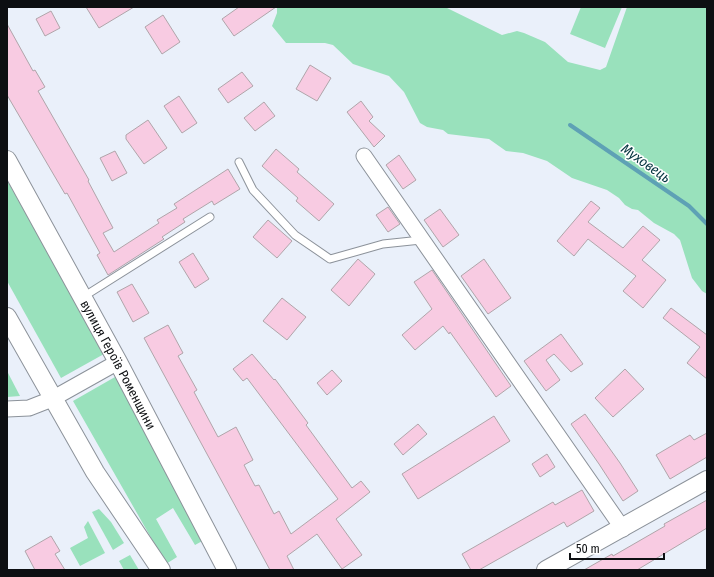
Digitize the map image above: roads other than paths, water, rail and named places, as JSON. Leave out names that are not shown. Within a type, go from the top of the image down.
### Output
[{"type":"street","points":[[364,156],[623,529]]},
{"type":"street","name":"вулиця Героїв Роменщини","points":[[7,160],[83,297],[228,570]]},
{"type":"street","points":[[7,317],[52,399],[95,472],[161,570]]},
{"type":"street","points":[[7,409],[29,408],[52,399],[118,362]]},
{"type":"street","points":[[546,570],[623,529],[707,480]]},
{"type":"lane","points":[[239,162],[253,190],[294,235],[330,259],[383,244],[422,240]]},
{"type":"lane","points":[[83,297],[210,217]]},
{"type":"waterway","name":"Муховець","points":[[570,125],[689,206],[707,224]]}]
